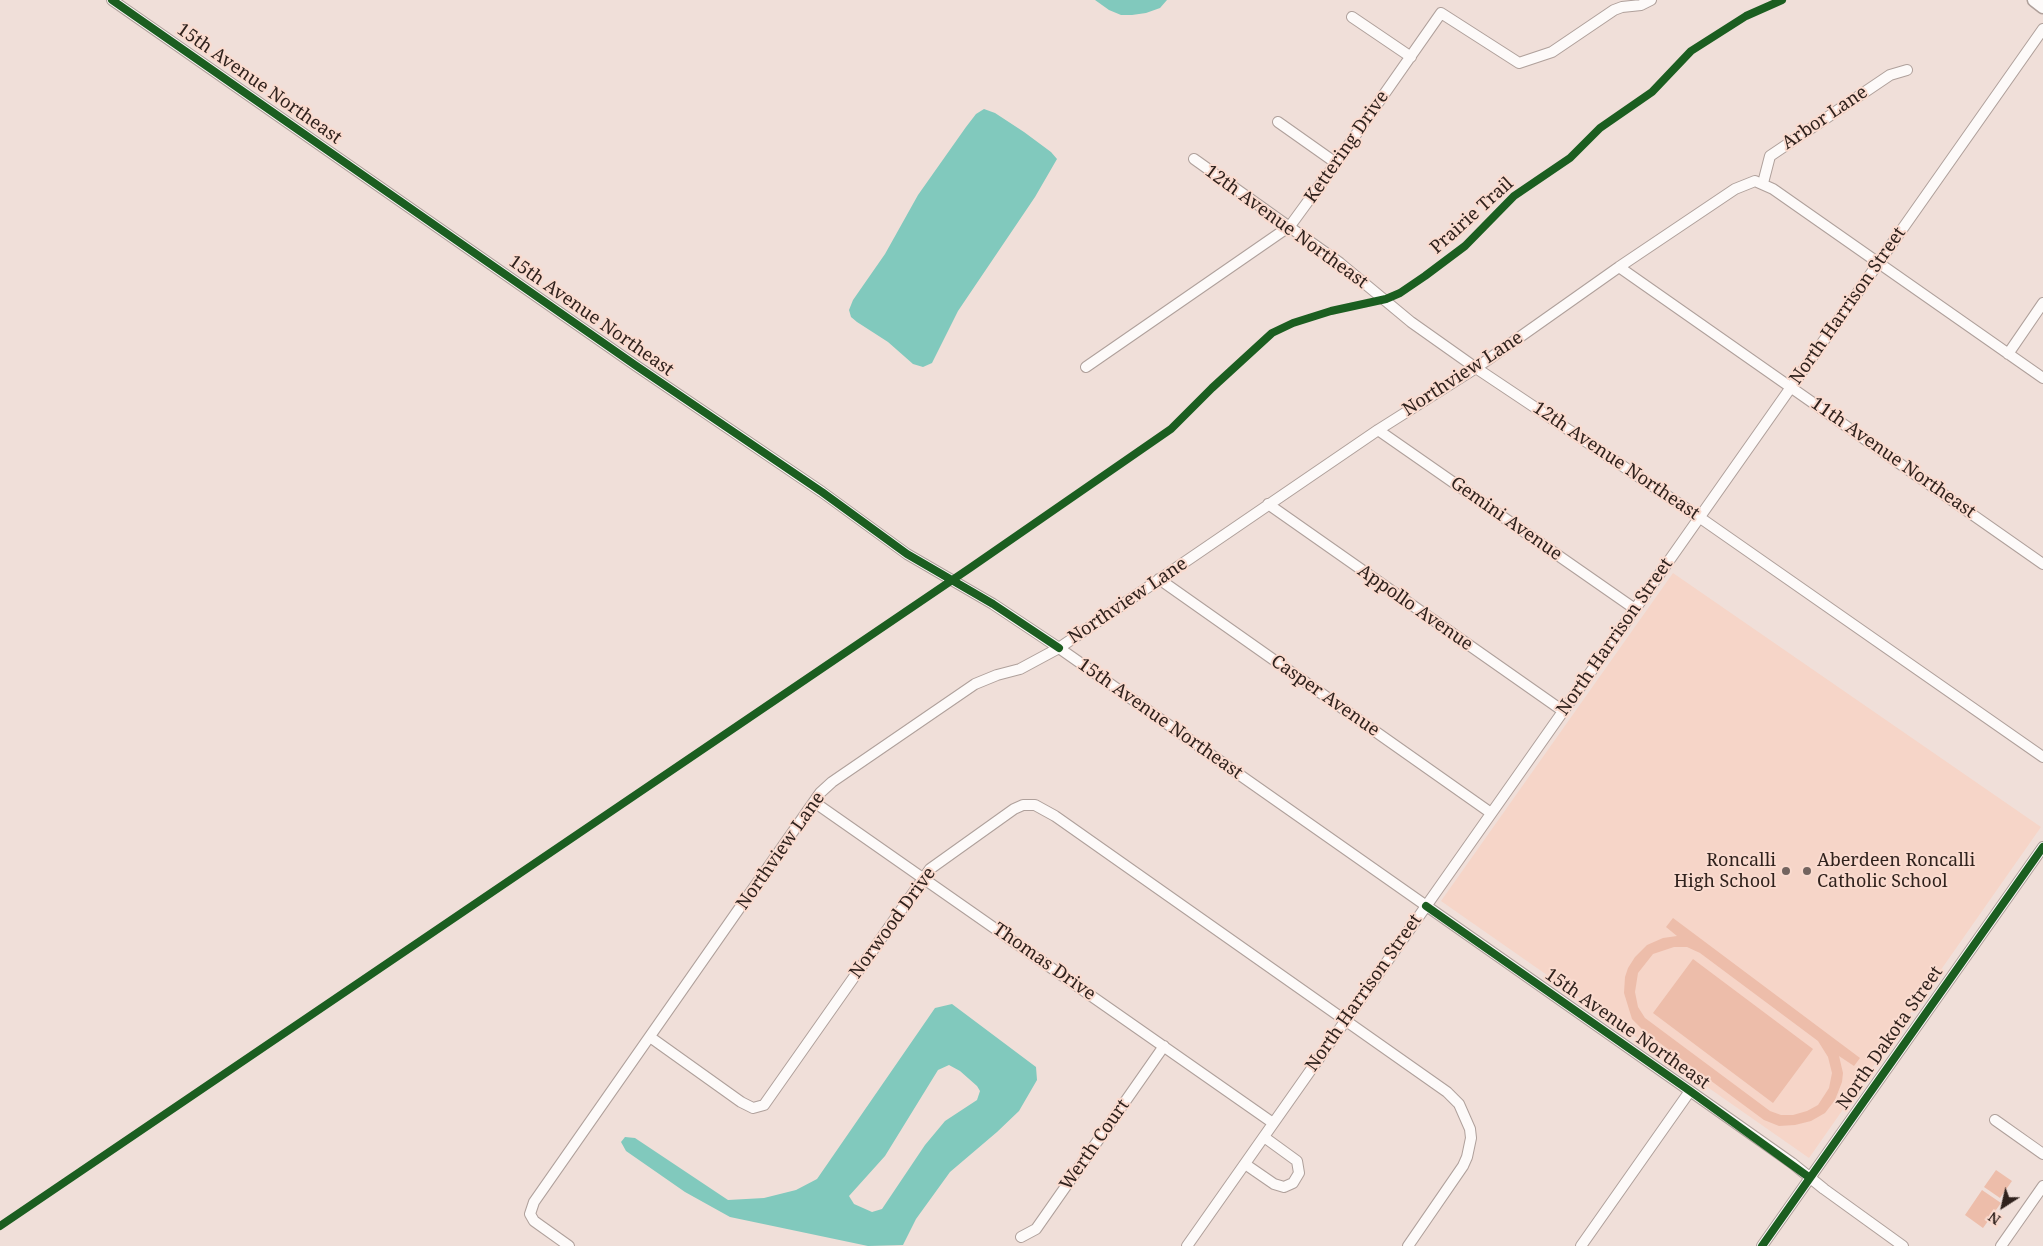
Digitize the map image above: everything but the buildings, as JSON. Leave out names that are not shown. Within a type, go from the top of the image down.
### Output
[{"type":"main road","points":[[2034,0],[2043,6]]},
{"type":"street","name":"15th Avenue Northeast","points":[[112,0],[635,365],[822,492],[907,554],[993,604],[1059,648],[1690,1091],[1903,1246]]},
{"type":"street","name":"Kettering Drive","points":[[1086,367],[1290,226],[1442,13],[1519,63],[1552,52],[1622,6],[1641,5],[1651,0]]},
{"type":"street","points":[[1352,17],[1411,57]]},
{"type":"street","name":"North Harrison Street","points":[[1187,1246],[2043,29]]},
{"type":"street","name":"Arbor Lane","points":[[1759,182],[1770,156],[1890,75],[1907,70]]},
{"type":"street","points":[[1278,122],[1336,163]]},
{"type":"street","name":"12th Avenue Northeast","points":[[1194,159],[1340,263],[1411,322],[1476,368],[1699,517],[2043,757]]},
{"type":"street","name":"Northview Lane","points":[[569,1246],[537,1224],[530,1214],[534,1202],[814,802],[832,782],[975,684],[996,675],[1020,669],[1059,648],[1378,430],[1476,368],[1619,267],[1735,189],[1759,182]]},
{"type":"street","points":[[1759,182],[1879,262],[2043,378]]},
{"type":"street","name":"11th Avenue Northeast","points":[[1619,267],[2043,564]]},
{"type":"street","points":[[2008,354],[2043,303]]},
{"type":"street","name":"Gemini Avenue","points":[[1378,430],[1635,609]]},
{"type":"street","name":"Appollo Avenue","points":[[1268,504],[1563,711]]},
{"type":"street","name":"Casper Avenue","points":[[1159,579],[1491,813]]},
{"type":"street","name":"Thomas Drive","points":[[814,802],[1273,1123]]},
{"type":"street","name":"Norwood Drive","points":[[650,1038],[741,1102],[753,1108],[764,1105],[923,877],[936,863],[1014,809],[1022,805],[1035,805],[1063,822],[1346,1020],[1447,1092],[1459,1104],[1470,1129],[1470,1148],[1463,1166],[1408,1246]]},
{"type":"street","name":"North Dakota Street","points":[[1762,1246],[2043,847]]},
{"type":"street","name":"Werth Court","points":[[1021,1237],[1036,1229],[1164,1046]]},
{"type":"street","points":[[1581,1246],[1690,1091]]},
{"type":"street","points":[[1995,1120],[2043,1154]]},
{"type":"street","points":[[1245,1164],[1274,1184],[1284,1186],[1293,1183],[1299,1173],[1297,1161],[1264,1137]]},
{"type":"street","points":[[2001,1246],[2043,1186]]},
{"type":"shaded area","points":[[1673,573],[2041,827],[1809,1158],[1441,901]]},
{"type":"shaded area","points":[[1673,918],[1860,1058],[1854,1066],[1839,1056],[1843,1073],[1842,1082],[1835,1100],[1825,1113],[1811,1121],[1795,1125],[1779,1126],[1764,1120],[1645,1032],[1632,1019],[1624,993],[1625,977],[1628,968],[1635,957],[1647,945],[1663,938],[1677,936],[1666,927]],"holes":[[[1674,947],[1687,947],[1700,953],[1818,1041],[1828,1057],[1832,1073],[1829,1088],[1818,1105],[1793,1115],[1781,1115],[1770,1111],[1645,1018],[1638,1007],[1635,992],[1638,973],[1653,954]]]},
{"type":"shaded area","points":[[1693,959],[1813,1049],[1773,1103],[1653,1013]]},
{"type":"shaded area","points":[[1996,1170],[2012,1181],[2000,1198],[1984,1187]]},
{"type":"shaded area","points":[[1982,1190],[2001,1203],[1983,1228],[1965,1215]]},
{"type":"water","points":[[1095,0],[1167,0],[1160,8],[1146,13],[1121,15],[1109,10]]},
{"type":"water","points":[[984,109],[995,113],[1024,132],[1051,152],[1057,159],[1035,197],[958,311],[932,363],[923,367],[913,364],[888,342],[857,322],[851,317],[849,310],[853,300],[885,254],[918,195],[966,127],[976,114]]},
{"type":"water","points":[[952,1004],[1036,1067],[1037,1080],[1019,1111],[950,1172],[916,1219],[903,1245],[868,1246],[730,1217],[685,1192],[626,1151],[621,1142],[625,1137],[635,1138],[728,1200],[764,1198],[796,1190],[817,1179],[935,1008]],"holes":[[[949,1065],[960,1071],[980,1091],[977,1100],[945,1121],[925,1145],[882,1209],[872,1212],[854,1204],[849,1196],[885,1156],[938,1070]]]},
{"type":"cycle path","points":[[112,0],[635,365],[822,492],[907,554],[993,604],[1059,648]]},
{"type":"cycle path","name":"Prairie Trail","points":[[0,1226],[970,568],[1171,429],[1272,333],[1293,323],[1331,311],[1386,299],[1400,293],[1425,276],[1465,246],[1514,196],[1570,158],[1600,128],[1652,92],[1691,51],[1746,16],[1782,0]]},
{"type":"cycle path","points":[[1762,1246],[2043,847]]},
{"type":"cycle path","points":[[1426,906],[1690,1091],[1810,1178]]},
{"type":"place","name":"Roncalli High School","points":[[1786,871]]},
{"type":"place","name":"Aberdeen Roncalli Catholic School","points":[[1807,871]]}]
